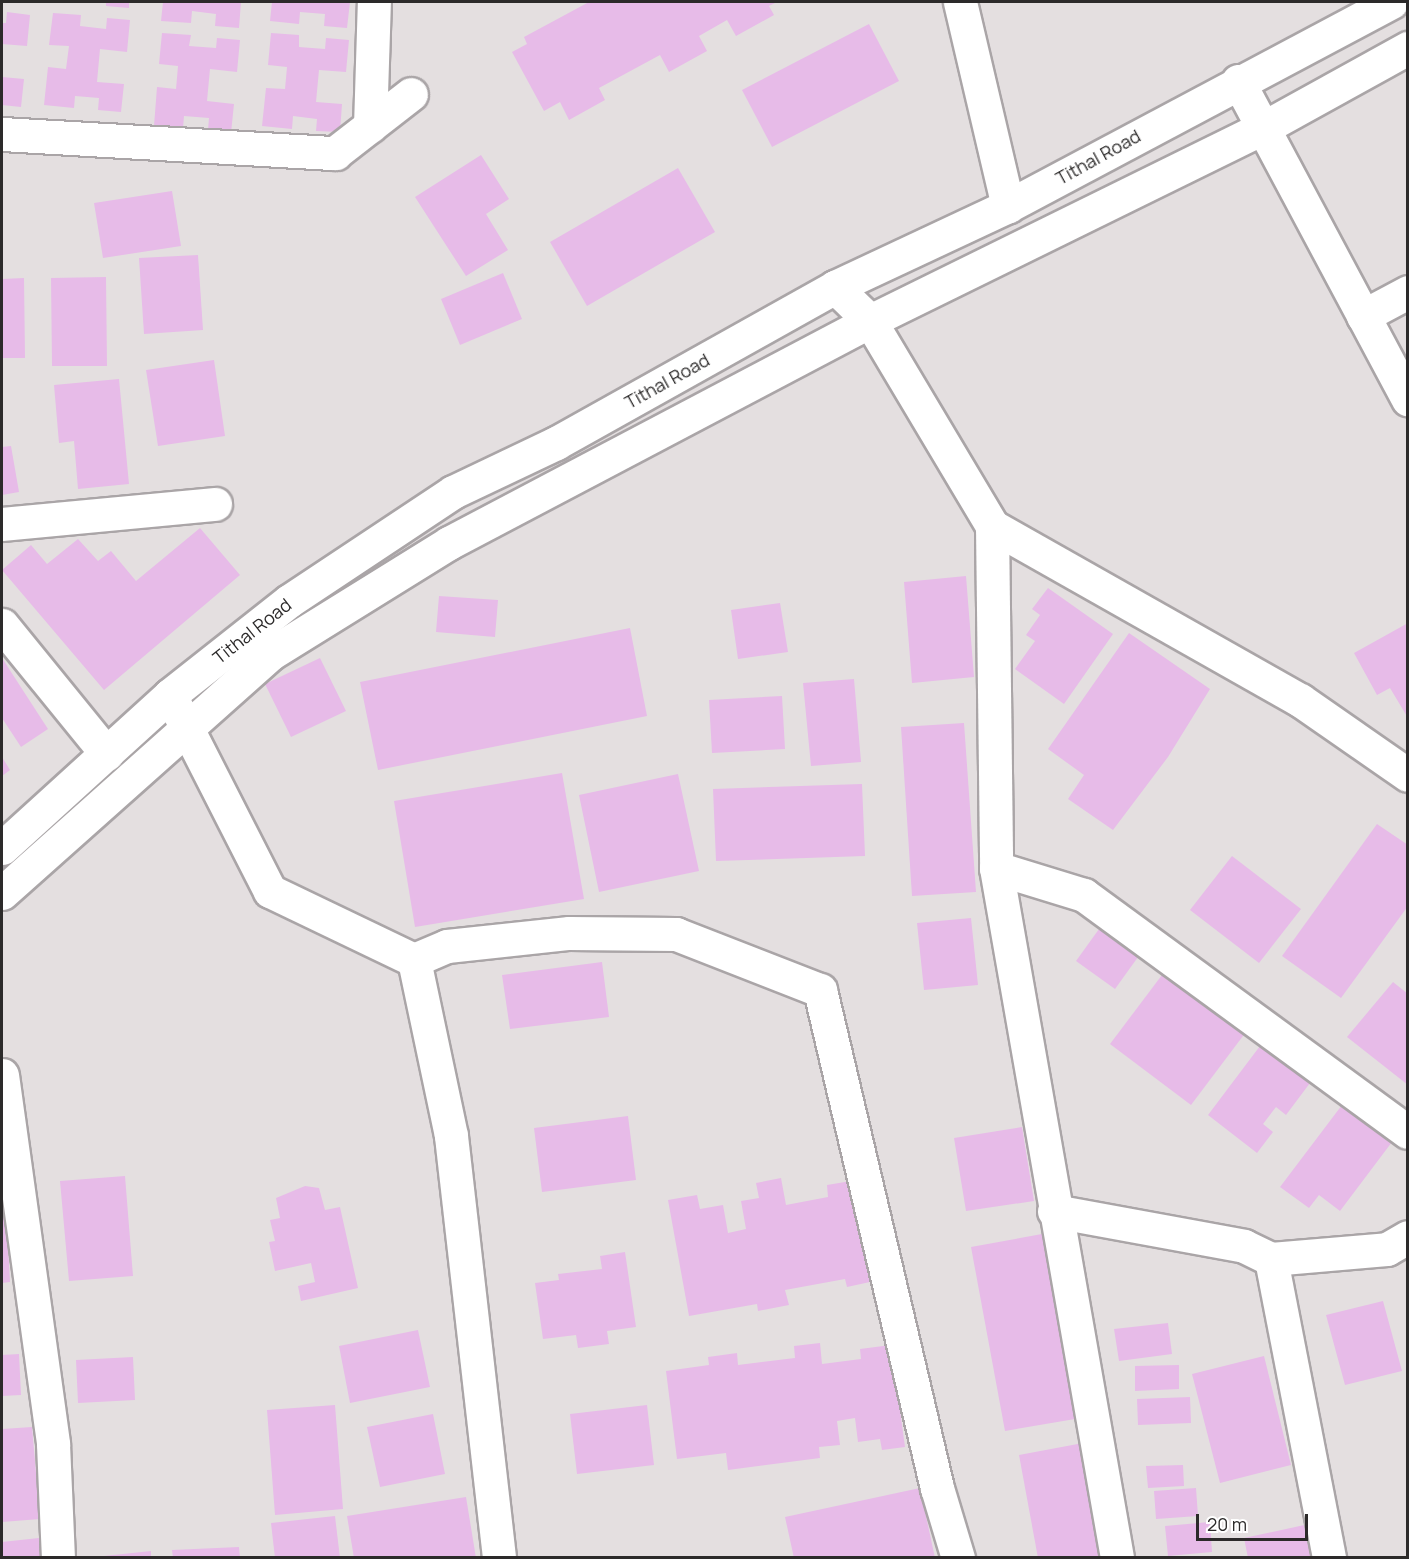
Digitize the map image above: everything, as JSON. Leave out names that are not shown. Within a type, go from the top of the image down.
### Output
[{"type":"street","points":[[370,126],[374,2]]},
{"type":"street","points":[[960,2],[1008,206]]},
{"type":"street","name":"Tithal Road","points":[[2,848],[170,695],[289,601],[453,492],[556,443],[836,287],[1008,206],[1238,81],[1391,2]]},
{"type":"street","points":[[2,893],[184,728],[270,654],[449,543],[870,321],[1263,128],[1407,48]]},
{"type":"street","points":[[1238,81],[1407,399]]},
{"type":"street","points":[[2,134],[335,153],[411,94]]},
{"type":"street","points":[[836,287],[870,321],[992,526],[1299,700],[1407,775]]},
{"type":"street","points":[[1363,316],[1407,292]]},
{"type":"street","points":[[2,524],[215,504]]},
{"type":"street","points":[[992,526],[996,868],[1054,1211],[1117,1557]]},
{"type":"street","points":[[2,625],[107,754]]},
{"type":"street","points":[[170,695],[184,728],[270,891],[414,960],[447,946],[569,933],[676,934],[820,990],[932,1465],[958,1557]]},
{"type":"street","points":[[996,868],[1084,895],[1407,1132]]},
{"type":"street","points":[[414,960],[451,1136],[500,1557]]},
{"type":"street","points":[[2,1075],[52,1444],[58,1557]]},
{"type":"street","points":[[1054,1211],[1244,1246],[1271,1259],[1387,1249],[1407,1237]]},
{"type":"street","points":[[1271,1259],[1329,1557]]},
{"type":"building","points":[[106,2],[129,2],[129,8],[106,6]]},
{"type":"building","points":[[163,2],[241,2],[239,28],[215,26],[216,14],[192,11],[191,23],[161,21]]},
{"type":"building","points":[[272,2],[350,2],[347,28],[324,26],[325,14],[300,12],[299,24],[270,21]]},
{"type":"building","points":[[589,2],[777,2],[769,6],[774,15],[736,36],[727,20],[699,36],[707,51],[669,72],[660,55],[599,88],[605,100],[569,120],[560,102],[544,111],[512,52],[527,44],[524,37]]},
{"type":"building","points":[[7,12],[30,15],[27,46],[2,44],[2,23],[6,23]]},
{"type":"building","points":[[53,13],[81,15],[80,26],[106,29],[107,18],[130,20],[127,52],[100,49],[97,82],[124,84],[121,112],[98,110],[99,98],[75,96],[74,108],[44,105],[48,67],[66,69],[69,46],[49,45]]},
{"type":"building","points":[[869,24],[899,81],[772,147],[742,90]]},
{"type":"building","points":[[162,33],[191,35],[189,46],[216,48],[217,38],[240,40],[237,72],[210,69],[207,101],[234,104],[231,133],[208,130],[209,118],[184,116],[183,128],[154,126],[157,87],[176,89],[178,66],[159,64]]},
{"type":"building","points":[[271,33],[299,35],[299,47],[325,49],[326,38],[349,40],[346,72],[319,70],[316,102],[342,104],[340,132],[316,131],[317,119],[293,116],[292,129],[262,126],[266,88],[285,89],[287,67],[268,65]]},
{"type":"building","points":[[2,77],[24,79],[21,107],[2,105]]},
{"type":"building","points":[[481,155],[509,199],[486,214],[508,250],[466,276],[415,197]]},
{"type":"building","points":[[678,168],[715,232],[587,306],[550,242]]},
{"type":"building","points":[[172,191],[181,246],[103,258],[94,203]]},
{"type":"building","points":[[198,255],[203,330],[144,334],[139,258]]},
{"type":"building","points":[[503,273],[522,319],[460,345],[441,299]]},
{"type":"building","points":[[106,277],[107,366],[52,366],[51,278]]},
{"type":"building","points":[[24,278],[25,358],[2,358],[2,279]]},
{"type":"building","points":[[214,360],[225,436],[158,446],[146,370]]},
{"type":"building","points":[[119,379],[129,484],[78,489],[74,441],[59,443],[54,385]]},
{"type":"building","points":[[11,446],[19,492],[2,495],[2,447]]},
{"type":"building","points":[[200,528],[240,575],[104,690],[2,570],[31,545],[47,564],[78,539],[98,561],[111,551],[136,581]]},
{"type":"building","points":[[966,576],[974,677],[912,683],[904,582]]},
{"type":"building","points":[[1048,588],[1113,634],[1064,704],[1015,669],[1035,641],[1026,635],[1040,615],[1032,609]]},
{"type":"building","points":[[439,596],[498,600],[495,637],[436,632]]},
{"type":"building","points":[[780,603],[788,652],[738,659],[731,610]]},
{"type":"building","points":[[1408,623],[1408,718],[1390,688],[1377,695],[1354,653]]},
{"type":"building","points":[[630,628],[647,716],[378,770],[360,682]]},
{"type":"building","points":[[1129,633],[1210,689],[1168,757],[1113,830],[1068,799],[1084,775],[1048,749]]},
{"type":"building","points":[[2,658],[48,729],[21,747],[2,718]]},
{"type":"building","points":[[320,658],[346,711],[291,737],[265,684]]},
{"type":"building","points":[[854,679],[861,762],[811,766],[803,683]]},
{"type":"building","points":[[782,696],[785,749],[712,753],[709,700]]},
{"type":"building","points":[[964,723],[976,892],[912,896],[901,727]]},
{"type":"building","points":[[2,757],[10,770],[2,776]]},
{"type":"building","points":[[562,773],[584,899],[415,927],[394,801]]},
{"type":"building","points":[[678,774],[699,871],[599,892],[579,795]]},
{"type":"building","points":[[862,784],[865,856],[716,861],[713,789]]},
{"type":"building","points":[[1377,824],[1408,845],[1408,906],[1341,998],[1282,956]]},
{"type":"building","points":[[1232,856],[1301,909],[1259,963],[1190,910]]},
{"type":"building","points":[[1112,911],[1151,939],[1115,989],[1076,961]]},
{"type":"building","points":[[971,918],[978,985],[924,990],[917,923]]},
{"type":"building","points":[[602,962],[609,1017],[510,1029],[502,975]]},
{"type":"building","points":[[1165,971],[1246,1032],[1191,1105],[1110,1044]]},
{"type":"building","points":[[1393,982],[1408,994],[1408,1085],[1347,1037]]},
{"type":"building","points":[[1263,1042],[1313,1079],[1286,1115],[1276,1107],[1263,1124],[1273,1132],[1257,1153],[1208,1115]]},
{"type":"building","points":[[1342,1105],[1392,1142],[1340,1211],[1319,1195],[1309,1208],[1280,1187]]},
{"type":"building","points":[[628,1116],[636,1180],[542,1192],[534,1128]]},
{"type":"building","points":[[1022,1127],[1034,1201],[966,1211],[954,1138]]},
{"type":"building","points":[[125,1176],[133,1276],[69,1281],[60,1181]]},
{"type":"building","points":[[781,1178],[786,1205],[828,1197],[827,1185],[851,1181],[870,1282],[847,1287],[845,1279],[785,1290],[789,1305],[758,1311],[757,1304],[689,1316],[668,1200],[697,1195],[700,1209],[723,1205],[728,1233],[746,1229],[741,1201],[759,1198],[756,1183]]},
{"type":"building","points":[[305,1186],[319,1188],[325,1210],[340,1207],[358,1288],[301,1301],[298,1286],[315,1282],[311,1263],[275,1271],[269,1242],[275,1241],[270,1220],[280,1218],[276,1198]]},
{"type":"building","points":[[2,1188],[5,1188],[10,1282],[2,1283]]},
{"type":"building","points":[[1042,1234],[1075,1419],[1005,1431],[971,1247]]},
{"type":"building","points":[[625,1252],[636,1327],[607,1331],[609,1344],[578,1348],[576,1335],[543,1339],[535,1283],[559,1280],[558,1274],[602,1269],[600,1256]]},
{"type":"building","points":[[1383,1301],[1402,1371],[1345,1385],[1326,1315]]},
{"type":"building","points":[[1168,1323],[1172,1354],[1119,1361],[1114,1329]]},
{"type":"building","points":[[418,1330],[430,1387],[350,1403],[339,1346]]},
{"type":"building","points":[[820,1343],[822,1364],[861,1359],[860,1349],[891,1345],[905,1447],[882,1450],[880,1439],[858,1442],[855,1418],[837,1421],[840,1445],[819,1447],[820,1458],[728,1470],[726,1453],[677,1459],[666,1371],[709,1365],[708,1357],[737,1353],[738,1365],[795,1358],[794,1346]]},
{"type":"building","points":[[19,1354],[21,1395],[2,1396],[2,1355]]},
{"type":"building","points":[[1264,1356],[1291,1465],[1220,1483],[1192,1374]]},
{"type":"building","points":[[133,1357],[135,1400],[78,1403],[76,1360]]},
{"type":"building","points":[[1179,1365],[1179,1389],[1135,1391],[1135,1366]]},
{"type":"building","points":[[1190,1397],[1191,1423],[1138,1425],[1137,1399]]},
{"type":"building","points":[[335,1405],[343,1509],[275,1515],[267,1410]]},
{"type":"building","points":[[647,1405],[654,1465],[577,1474],[570,1414]]},
{"type":"building","points":[[433,1414],[445,1474],[380,1487],[367,1427]]},
{"type":"building","points":[[32,1427],[40,1519],[2,1522],[2,1429]]},
{"type":"building","points":[[1083,1443],[1104,1558],[1038,1558],[1019,1455]]},
{"type":"building","points":[[1183,1465],[1184,1486],[1148,1488],[1146,1466]]},
{"type":"building","points":[[920,1488],[935,1558],[794,1558],[785,1517]]},
{"type":"building","points":[[1196,1488],[1198,1516],[1156,1519],[1154,1491]]},
{"type":"building","points":[[466,1497],[476,1558],[354,1558],[347,1516]]},
{"type":"building","points":[[335,1516],[340,1558],[275,1558],[271,1523]]},
{"type":"building","points":[[1210,1522],[1212,1552],[1168,1556],[1165,1526]]},
{"type":"building","points":[[1309,1524],[1316,1558],[1248,1558],[1244,1538]]},
{"type":"building","points":[[48,1537],[50,1558],[2,1558],[2,1542]]},
{"type":"building","points":[[239,1547],[240,1558],[173,1558],[172,1550]]},
{"type":"building","points":[[151,1551],[151,1558],[104,1558],[104,1556]]}]
